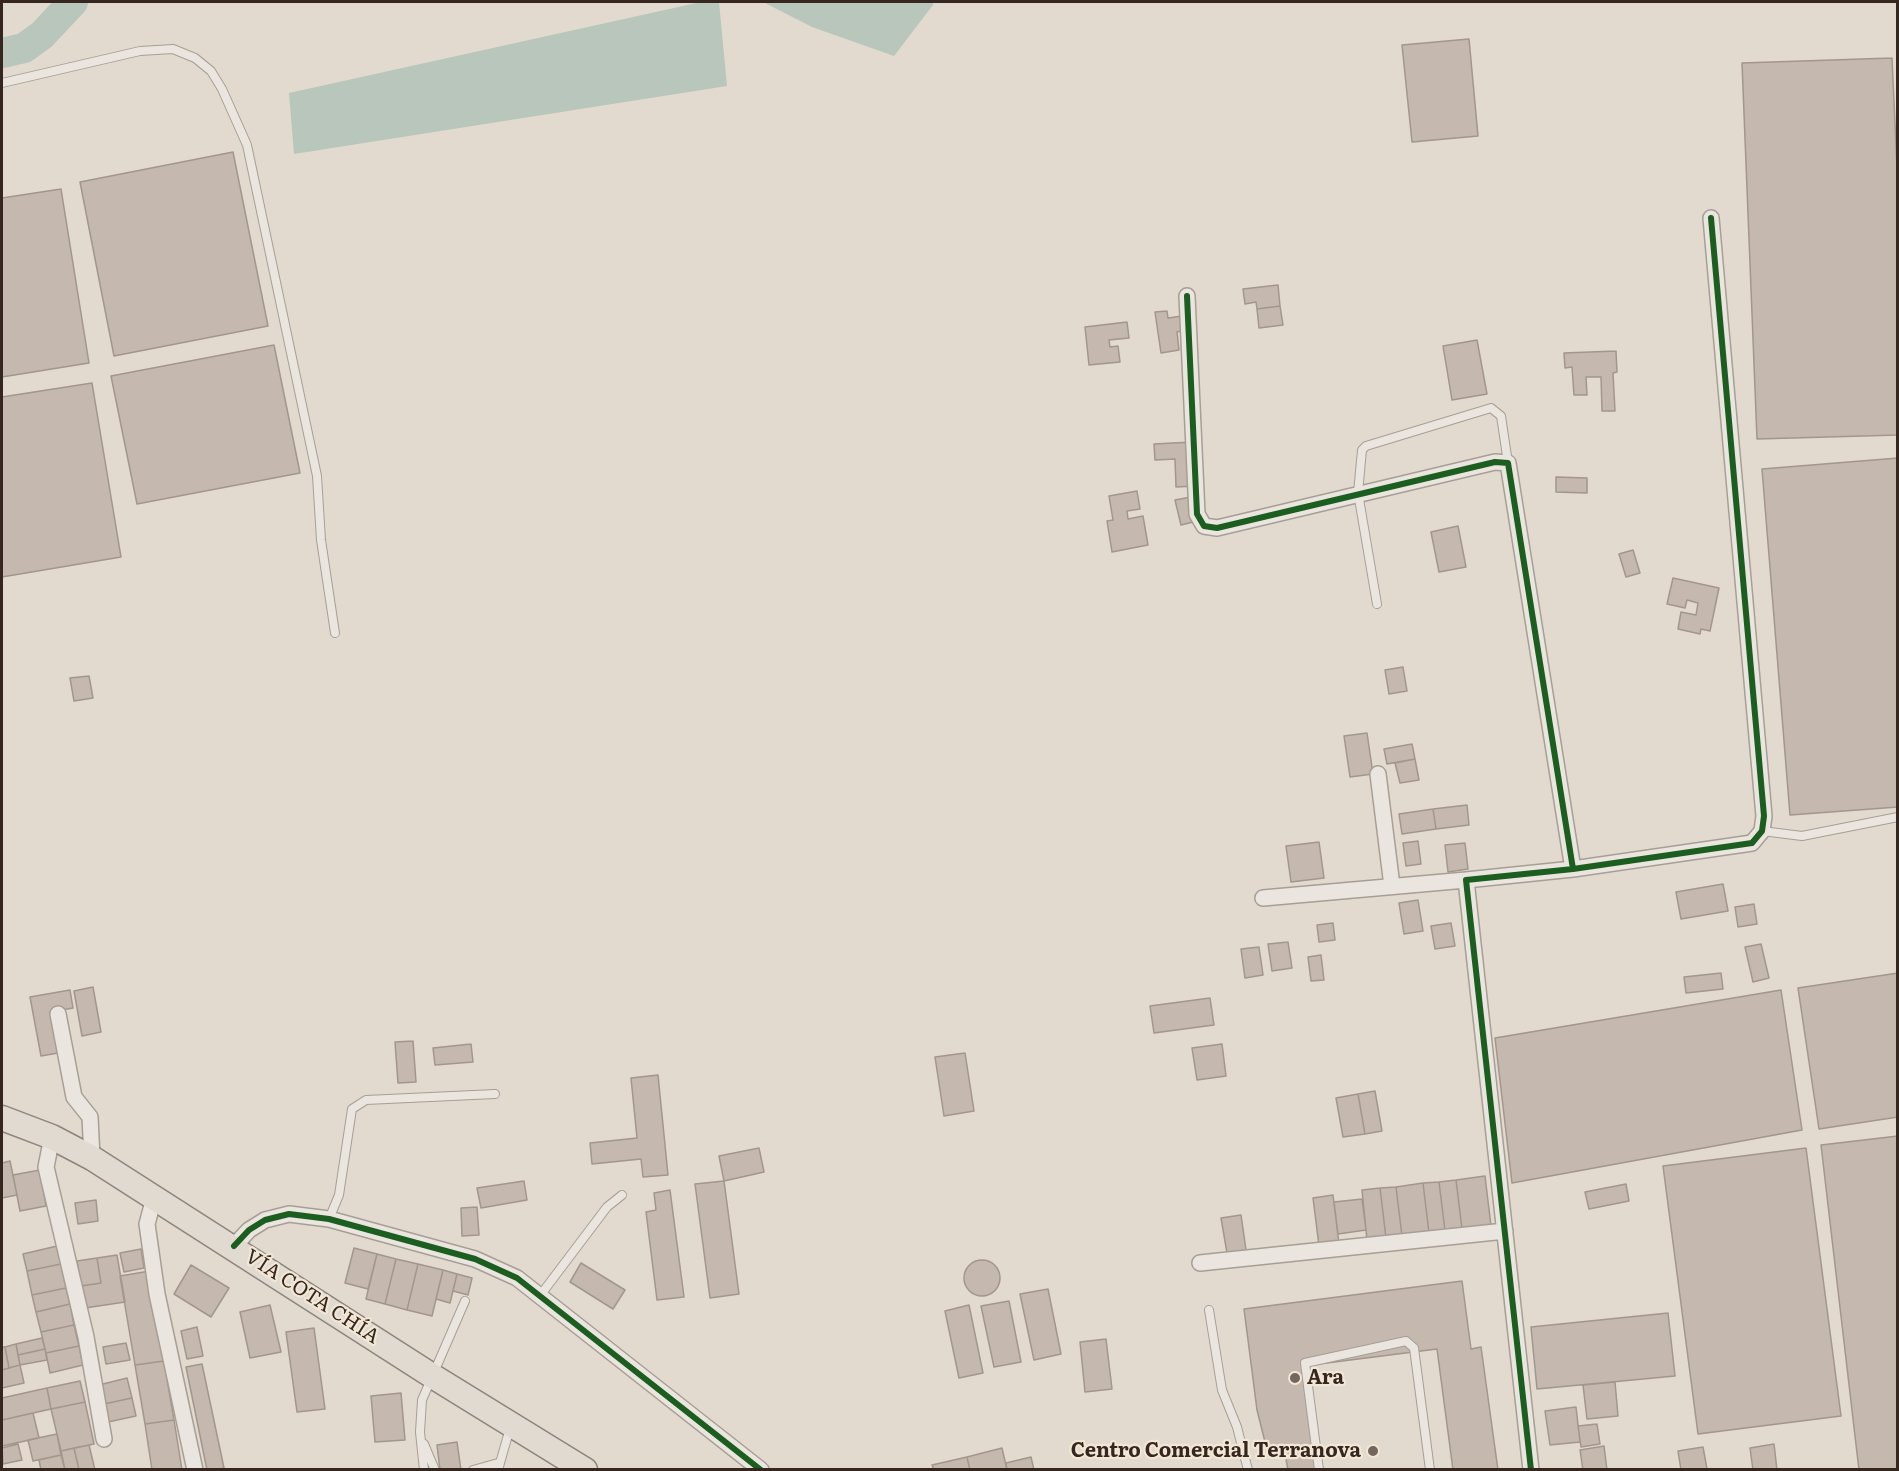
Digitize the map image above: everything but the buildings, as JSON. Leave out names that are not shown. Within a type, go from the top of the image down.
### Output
[{"type":"main road","name":"VÍA COTA CHÍA","points":[[2,1118],[52,1137],[92,1158],[234,1246],[434,1377],[585,1470]]},
{"type":"street","points":[[1263,898],[1573,869],[1752,843],[1762,831],[1764,816],[1711,218]]},
{"type":"street","points":[[1187,296],[1197,514],[1204,526],[1217,528],[1495,462],[1509,463],[1573,869]]},
{"type":"street","points":[[1378,774],[1392,886]]},
{"type":"street","points":[[1466,880],[1531,1470]]},
{"type":"street","points":[[58,1014],[74,1097],[90,1117],[92,1158]]},
{"type":"street","points":[[52,1137],[46,1167],[86,1337],[104,1439]]},
{"type":"street","points":[[154,1198],[147,1224],[157,1294],[195,1470]]},
{"type":"street","points":[[234,1246],[249,1230],[265,1220],[289,1214],[329,1219],[475,1259],[517,1278],[761,1470]]},
{"type":"street","points":[[1200,1263],[1505,1231]]},
{"type":"lane","points":[[2,83],[63,67],[140,51],[173,49],[195,58],[211,71],[222,89],[247,145],[318,476],[321,540],[335,633]]},
{"type":"lane","points":[[1377,604],[1358,494],[1360,458],[1366,446],[1491,408],[1501,416],[1509,463]]},
{"type":"lane","points":[[1762,831],[1802,836],[1898,817]]},
{"type":"lane","points":[[329,1219],[339,1195],[352,1109],[366,1100],[495,1095]]},
{"type":"lane","points":[[539,1297],[608,1207],[622,1195]]},
{"type":"lane","points":[[424,1470],[420,1432],[422,1400],[434,1377],[465,1301]]},
{"type":"lane","points":[[1209,1310],[1222,1390],[1237,1427],[1248,1470]]},
{"type":"lane","points":[[1319,1470],[1305,1363],[1406,1341],[1414,1348],[1431,1470]]},
{"type":"lane","points":[[473,1470],[498,1466],[512,1425]]},
{"type":"lane","points":[[420,1432],[435,1470]]},
{"type":"shaded area","points":[[701,2],[719,2],[727,86],[294,154],[289,93]]},
{"type":"shaded area","points":[[763,2],[933,2],[933,5],[894,56],[812,27]]},
{"type":"waterway","points":[[2,53],[24,48],[42,35],[73,2]]},
{"type":"cycle path","points":[[1531,1470],[1466,880],[1573,869],[1752,843],[1762,831],[1764,816],[1711,218]]},
{"type":"cycle path","points":[[1187,296],[1197,514],[1204,526],[1217,528],[1495,462],[1508,463],[1573,869]]},
{"type":"cycle path","points":[[234,1246],[249,1230],[265,1220],[289,1214],[329,1219],[475,1259],[517,1278],[761,1470]]},
{"type":"place","name":"Ara","points":[[1295,1378]]},
{"type":"place","name":"Centro Comercial Terranova","points":[[1373,1451]]}]
